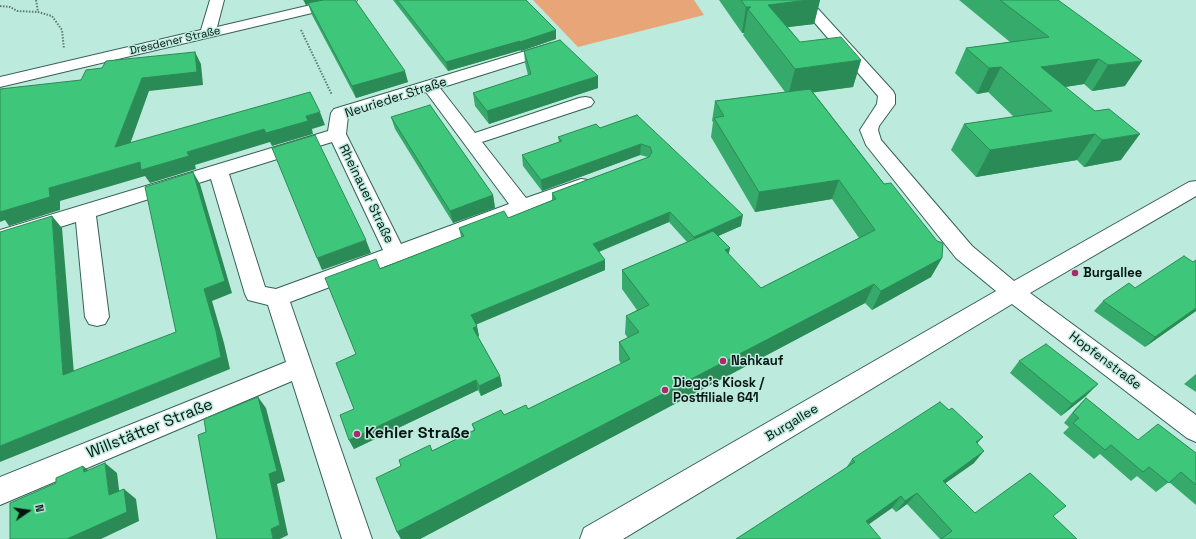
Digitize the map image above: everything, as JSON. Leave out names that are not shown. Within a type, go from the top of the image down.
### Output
[{"type":"street","points":[[208,33],[217,0]]},
{"type":"street","name":"Dresdener Straße","points":[[0,82],[350,0]]},
{"type":"street","name":"Hopfenstraße","points":[[802,0],[887,95],[886,104],[870,126],[869,130],[876,148],[964,252],[1013,292],[1196,430]]},
{"type":"street","name":"Neurieder Straße","points":[[0,238],[336,134],[340,113],[560,46]]},
{"type":"street","points":[[430,86],[522,207]]},
{"type":"street","points":[[471,140],[585,102]]},
{"type":"street","name":"Rheinauer Straße","points":[[336,134],[395,253]]},
{"type":"street","points":[[218,171],[256,294],[277,298],[357,539]]},
{"type":"street","name":"Rheinauer Straße","points":[[277,298],[596,179]]},
{"type":"street","name":"Burgallee","points":[[595,539],[1013,292],[1196,187]]},
{"type":"street","points":[[85,211],[97,317]]},
{"type":"street","name":"Willstätter Straße","points":[[0,491],[300,367]]},
{"type":"path","points":[[36,0],[38,12]]},
{"type":"path","points":[[0,6],[10,7],[17,11],[38,12],[52,16],[62,30],[64,67]]},
{"type":"path","points":[[295,13],[299,26],[340,113]]},
{"type":"shaded area","points":[[533,0],[694,0],[704,15],[578,47]]},
{"type":"building","points":[[323,0],[355,0],[405,71],[352,86],[308,3]]},
{"type":"building","points":[[397,0],[526,0],[556,30],[520,42],[446,62]]},
{"type":"building","points":[[741,0],[808,0],[768,5],[800,42],[841,37],[861,60],[795,69],[748,9],[751,7],[746,7]]},
{"type":"building","points":[[1000,0],[1058,0],[1142,61],[1108,65],[1099,59],[1041,67],[1095,111],[1109,109],[1140,134],[1102,140],[1095,134],[990,150],[964,124],[1052,111],[1001,67],[989,68],[966,48],[1049,37]]},
{"type":"building","points":[[560,40],[598,76],[487,111],[473,93],[531,74],[524,51]]},
{"type":"building","points":[[195,52],[197,72],[142,78],[115,147],[310,92],[320,112],[306,116],[308,121],[266,133],[264,129],[187,152],[189,156],[141,170],[140,162],[49,188],[50,197],[0,212],[0,89],[81,80],[86,70],[102,68],[106,61]]},
{"type":"building","points":[[810,89],[884,184],[891,183],[937,241],[943,243],[942,258],[881,291],[874,284],[397,532],[376,478],[401,466],[399,460],[430,445],[432,451],[475,430],[472,424],[501,410],[504,415],[526,405],[528,409],[630,359],[619,342],[639,332],[626,316],[649,305],[622,270],[713,231],[730,248],[725,250],[761,288],[875,230],[839,180],[759,192],[714,118],[724,116],[715,101]]},
{"type":"building","points":[[430,105],[493,195],[450,211],[391,117]]},
{"type":"building","points":[[637,115],[743,215],[694,237],[670,212],[593,244],[605,260],[471,315],[477,326],[473,328],[500,376],[479,386],[476,380],[349,440],[340,415],[354,409],[336,363],[356,354],[325,278],[376,259],[380,269],[464,236],[459,228],[504,211],[508,218],[556,199],[552,193],[649,157],[652,152],[650,147],[641,144],[541,180],[522,155],[562,141],[558,137],[596,124],[600,128]]},
{"type":"building","points":[[315,135],[366,240],[317,258],[272,148]]},
{"type":"building","points":[[193,172],[225,281],[204,289],[216,331],[221,357],[0,446],[0,232],[52,216],[63,375],[176,332],[145,187]]},
{"type":"building","points":[[1184,256],[1193,262],[1196,260],[1196,308],[1155,337],[1103,301],[1129,283],[1135,288]]},
{"type":"building","points":[[1046,344],[1098,384],[1072,404],[1019,361]]},
{"type":"building","points":[[258,397],[277,471],[269,474],[280,525],[271,529],[273,539],[217,539],[198,435],[206,432],[204,419]]},
{"type":"building","points":[[1086,398],[1138,440],[1158,424],[1196,453],[1196,485],[1181,472],[1169,483],[1149,467],[1143,472],[1111,445],[1105,450],[1073,423],[1079,418],[1073,413]]},
{"type":"building","points":[[940,402],[949,410],[952,408],[983,437],[976,442],[984,451],[943,481],[975,513],[1030,473],[1066,506],[1053,516],[1077,539],[941,539],[952,531],[917,493],[905,501],[901,496],[866,521],[881,539],[736,539],[855,462],[852,459]]},
{"type":"building","points":[[105,463],[109,495],[124,489],[127,512],[67,539],[10,539],[10,503],[56,483],[56,478],[83,466],[84,472]]},
{"type":"place","name":"Burgallee","points":[[1075,273]]},
{"type":"place","name":"Nahkauf","points":[[723,361]]},
{"type":"place","name":"Diego's Kiosk / Postfiliale 641","points":[[665,390]]},
{"type":"place","name":"Kehler Straße","points":[[357,434]]}]
